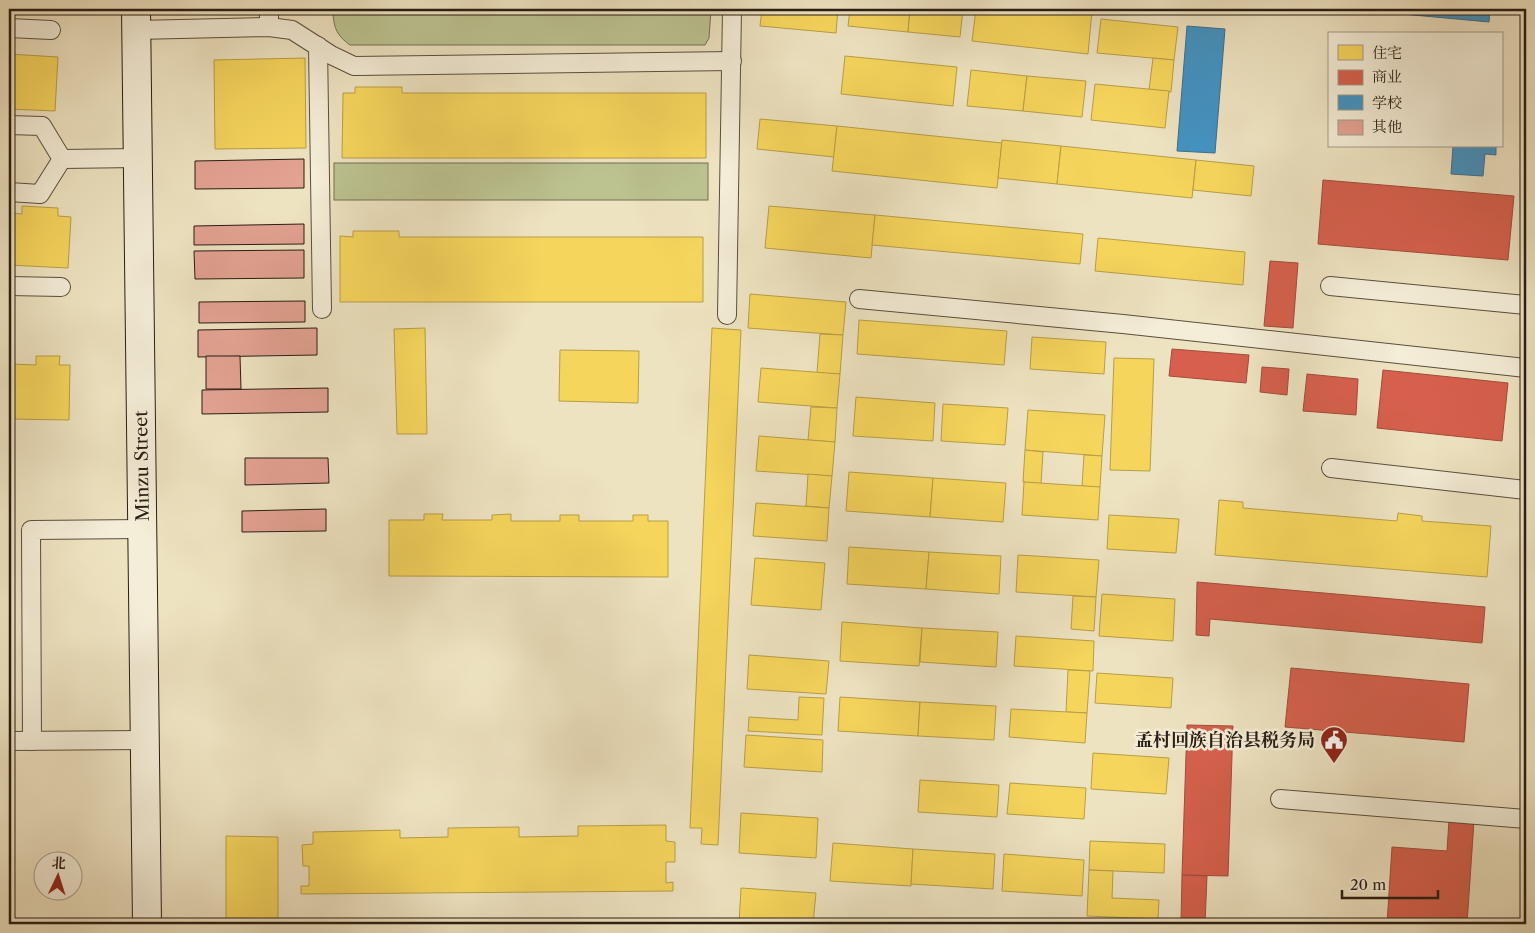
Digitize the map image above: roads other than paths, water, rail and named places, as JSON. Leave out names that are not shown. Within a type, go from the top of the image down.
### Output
[{"type":"main road","name":"Minzu Street","points":[[136,19],[147,924]]},
{"type":"lane","points":[[269,9],[269,27]]},
{"type":"lane","points":[[727,315],[732,9]]},
{"type":"lane","points":[[136,19],[292,30],[331,55],[354,66],[732,61]]},
{"type":"lane","points":[[9,28],[51,30]]},
{"type":"lane","points":[[318,46],[322,309]]},
{"type":"lane","points":[[9,125],[42,126],[62,159]]},
{"type":"lane","points":[[62,159],[138,158]]},
{"type":"lane","points":[[9,192],[40,194],[62,159]]},
{"type":"lane","points":[[9,286],[61,287]]},
{"type":"lane","points":[[1330,286],[1526,305]]},
{"type":"lane","points":[[859,299],[1123,324],[1526,368]]},
{"type":"lane","points":[[1331,468],[1526,490]]},
{"type":"lane","points":[[32,741],[31,530],[142,529]]},
{"type":"lane","points":[[9,741],[145,740]]},
{"type":"lane","points":[[1280,800],[1526,819]]},
{"type":"place","name":"孟村回族自治县税务局","points":[[1334,764]]}]
